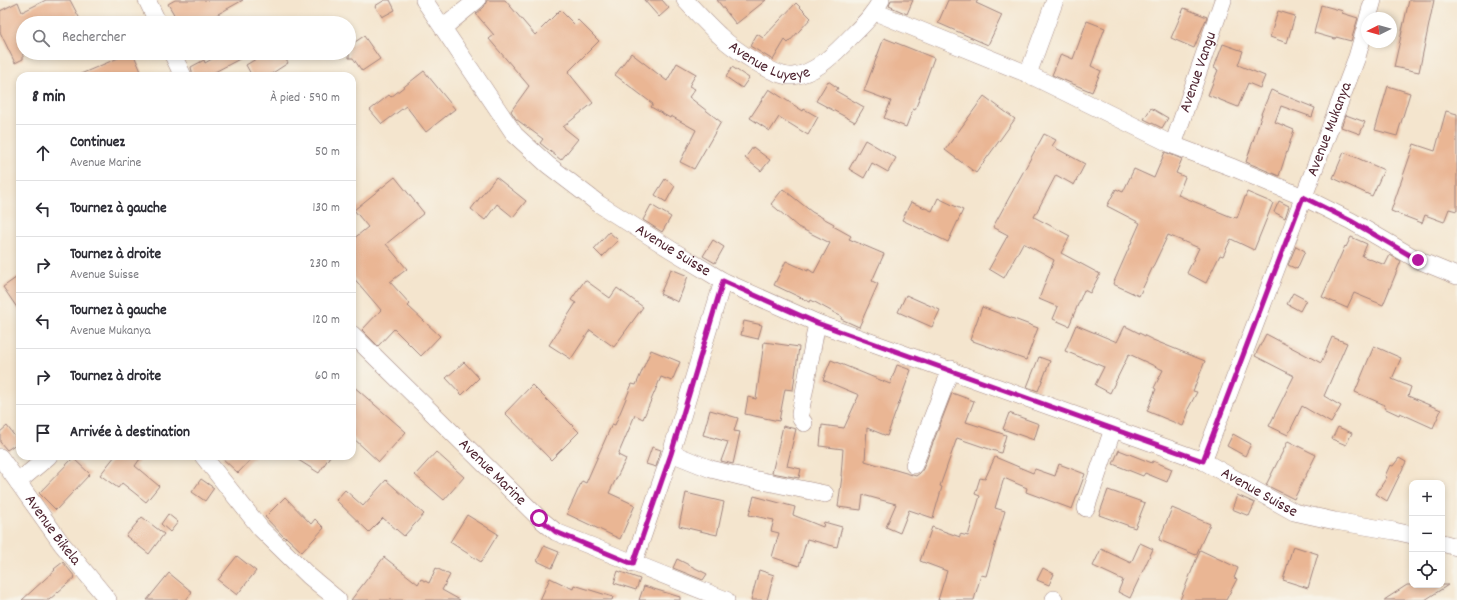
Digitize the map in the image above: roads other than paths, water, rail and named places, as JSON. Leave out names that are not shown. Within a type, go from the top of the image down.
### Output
[{"type":"street","points":[[146,0],[154,16]]},
{"type":"street","name":"Avenue Suisse","points":[[424,0],[515,135],[548,166],[599,204],[723,281],[817,323],[1203,461],[1294,512],[1409,534]]},
{"type":"street","points":[[442,28],[477,0]]},
{"type":"street","name":"Avenue Luyeye","points":[[685,0],[720,36],[758,64],[775,72],[791,76],[802,74],[815,68],[834,54],[878,6]]},
{"type":"street","points":[[1028,74],[1055,0]]},
{"type":"street","name":"Avenue Vangu","points":[[1173,145],[1223,0]]},
{"type":"street","points":[[1370,12],[1373,0]]},
{"type":"street","points":[[878,6],[1028,74],[1173,145],[1234,168],[1303,197],[1351,221],[1418,260],[1457,276]]},
{"type":"street","name":"Avenue Mukanya","points":[[1203,461],[1357,57],[1361,43]]},
{"type":"street","points":[[175,60],[181,72]]},
{"type":"street","points":[[633,564],[671,454],[723,281]]},
{"type":"street","points":[[804,423],[800,414],[817,323]]},
{"type":"street","name":"Avenue Marine","points":[[356,338],[539,518],[556,532],[726,600]]},
{"type":"street","points":[[914,465],[951,370]]},
{"type":"street","points":[[1086,508],[1113,429]]},
{"type":"street","points":[[671,454],[693,463],[724,472],[825,494]]},
{"type":"street","name":"Avenue Bikela","points":[[0,457],[62,544],[108,600]]},
{"type":"street","points":[[18,482],[44,460]]},
{"type":"street","points":[[206,460],[261,529],[309,576],[338,600]]},
{"type":"street","points":[[1445,544],[1457,547]]}]
